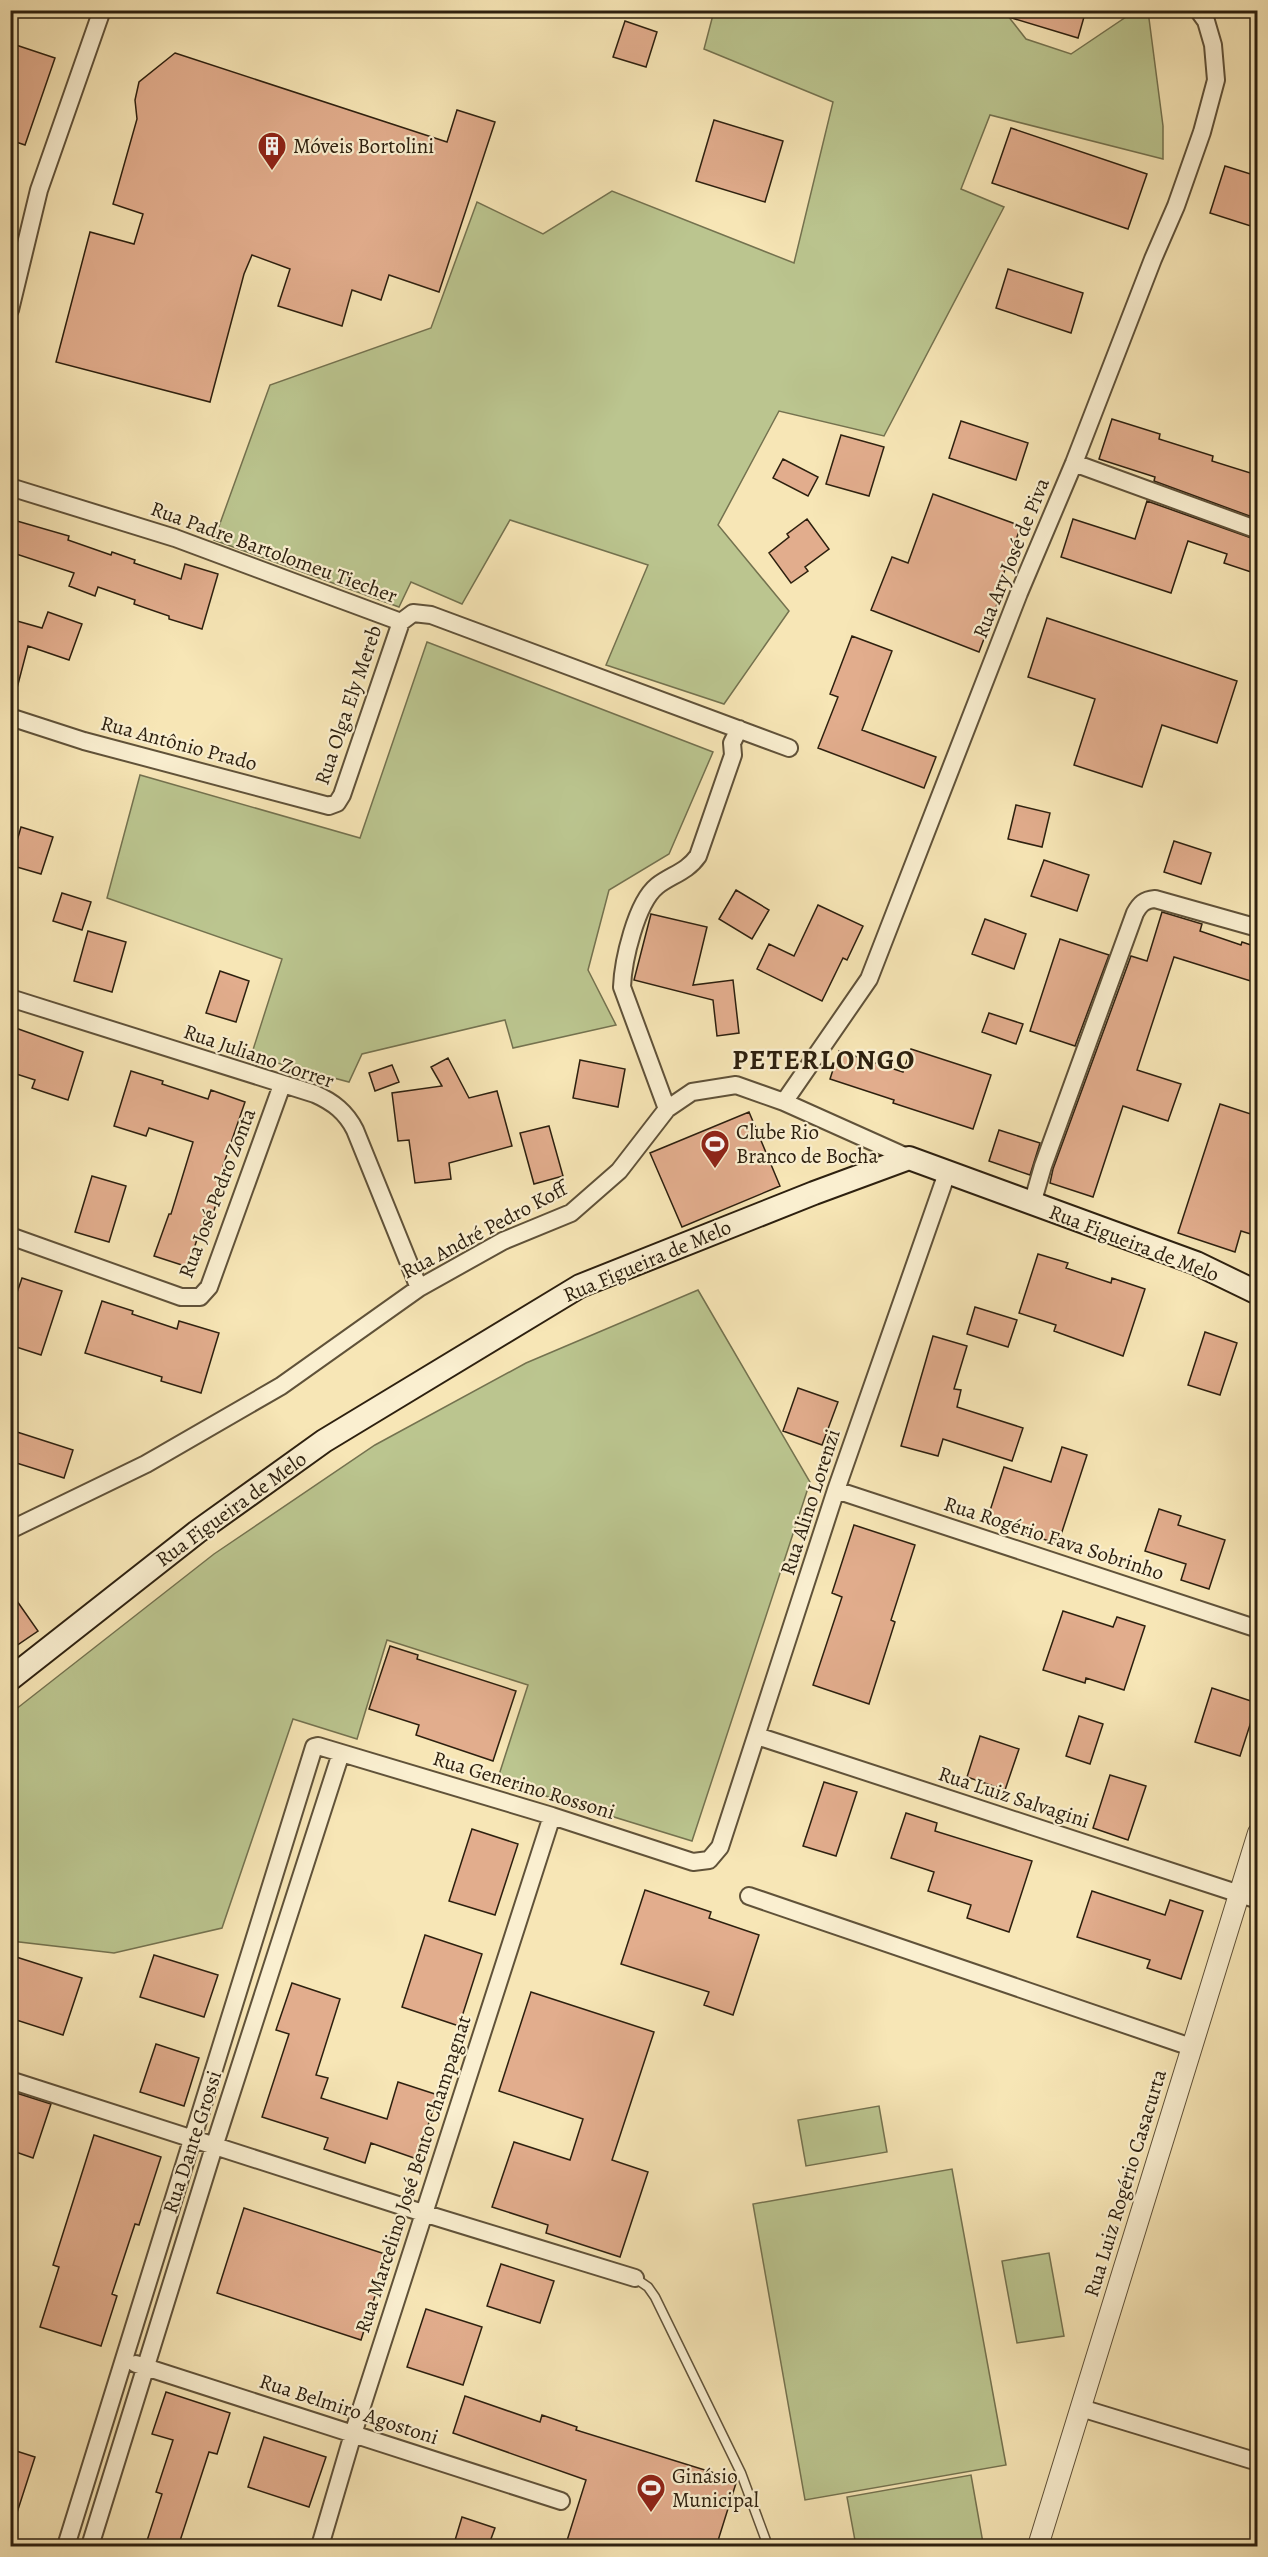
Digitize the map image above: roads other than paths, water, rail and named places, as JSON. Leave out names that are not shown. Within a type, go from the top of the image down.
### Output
[{"type":"main road","name":"Rua Figueira de Melo","points":[[10,1679],[197,1532],[324,1441],[580,1286],[814,1193],[909,1158],[1196,1263],[1257,1293]]},
{"type":"street","points":[[10,310],[39,190],[102,10]]},
{"type":"street","name":"Rua Ary José de Piva","points":[[784,1102],[869,979],[1019,593],[1176,206],[1202,132],[1216,80],[1214,45],[1206,21],[1198,10]]},
{"type":"street","points":[[1074,462],[1257,530]]},
{"type":"street","name":"Rua Padre Bartolomeu Tiecher","points":[[10,487],[175,538],[401,622],[413,613],[431,615],[789,748]]},
{"type":"street","name":"Rua Olga Ely Mereb","points":[[337,803],[342,795],[401,622]]},
{"type":"street","name":"Rua Antônio Prado","points":[[10,717],[84,741],[317,803],[330,806],[337,803]]},
{"type":"street","points":[[667,1109],[622,987],[623,965],[629,943],[651,892],[658,885],[687,869],[698,856],[733,755],[732,743],[739,729]]},
{"type":"street","points":[[1032,1204],[1043,1166],[1135,913],[1147,900],[1155,899],[1257,928]]},
{"type":"street","name":"Rua Juliano Zorrer","points":[[10,998],[315,1094],[333,1103],[350,1121],[419,1288]]},
{"type":"street","name":"Rua José Pedro Zonta","points":[[10,1236],[181,1297],[200,1298],[209,1287],[282,1085]]},
{"type":"street","name":"Rua André Pedro Koff","points":[[10,1530],[146,1464],[280,1386],[419,1288],[503,1241],[571,1213],[619,1171],[667,1109],[692,1092],[736,1085],[784,1102],[909,1158]]},
{"type":"street","name":"Rua Alino Lorenzi","points":[[720,1847],[836,1490],[947,1173]]},
{"type":"street","name":"Rua Rogério Fava Sobrinho","points":[[836,1490],[1257,1629]]},
{"type":"street","name":"Rua Luiz Salvagini","points":[[757,1736],[1257,1900]]},
{"type":"street","name":"Rua Generino Rossoni","points":[[311,1752],[318,1746],[552,1816],[693,1862],[710,1860],[720,1847]]},
{"type":"street","name":"Rua Dante Grossi","points":[[66,2547],[311,1752]]},
{"type":"street","name":"Rua Dante Grossi","points":[[90,2547],[214,2147],[341,1753]]},
{"type":"street","name":"Rua Marcelino José Bento Champagnat","points":[[320,2547],[352,2434],[552,1816]]},
{"type":"street","name":"Rua Luiz Rogério Casacurta","points":[[1038,2547],[1257,1833]]},
{"type":"street","points":[[749,1896],[1191,2048]]},
{"type":"street","points":[[10,2080],[193,2138],[214,2147],[635,2278]]},
{"type":"street","name":"Rua Belmiro Agostoni","points":[[122,2360],[561,2501]]},
{"type":"street","points":[[1081,2408],[1257,2462]]},
{"type":"lane","points":[[635,2278],[648,2287],[655,2297],[741,2473],[768,2547]]},
{"type":"place","name":"Móveis Bortolini","points":[[272,172]]},
{"type":"place","name":"Clube Rio Branco de Bocha","points":[[715,1170]]},
{"type":"place","name":"Ginásio Municipal","points":[[651,2514]]},
{"type":"district","name":"PETERLONGO","points":[[824,1060]]}]
